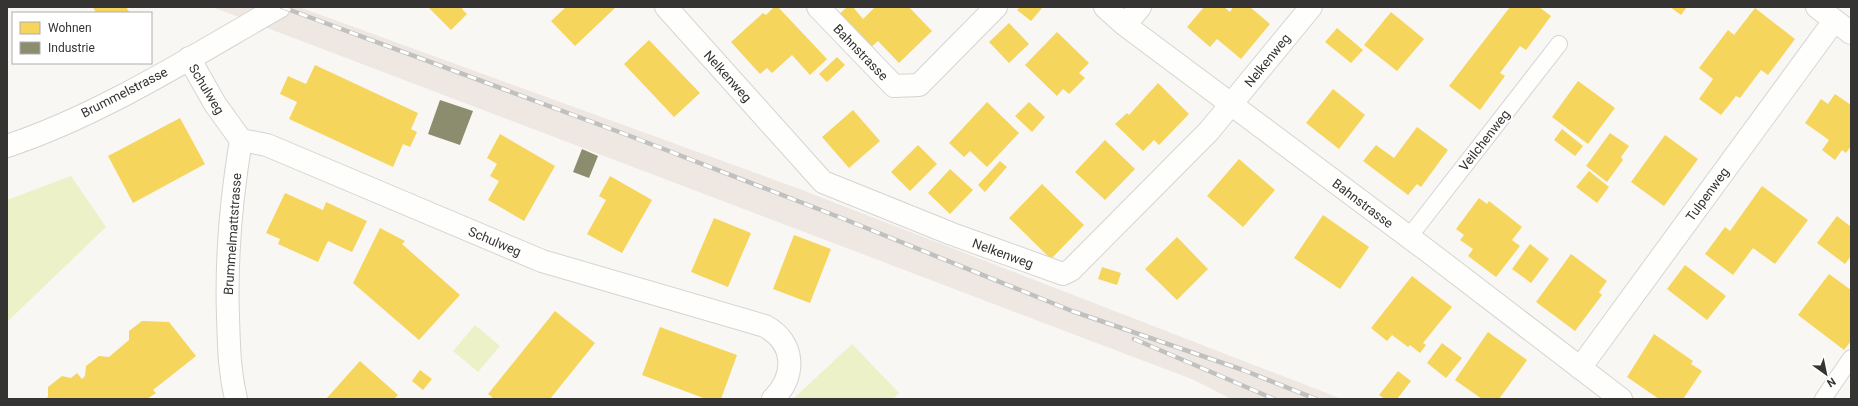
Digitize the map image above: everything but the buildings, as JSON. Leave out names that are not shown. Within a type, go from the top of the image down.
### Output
[{"type":"street","name":"Brummelstrasse","points":[[7,146],[79,116],[189,58],[279,7]]},
{"type":"street","name":"Nelkenweg","points":[[666,7],[823,182],[952,234],[1063,274],[1070,270],[1209,131],[1311,7]]},
{"type":"street","name":"Bahnstrasse","points":[[818,7],[894,86],[919,85],[996,7]]},
{"type":"street","name":"Bahnstrasse","points":[[1105,7],[1125,25],[1230,105],[1254,120],[1621,399]]},
{"type":"street","points":[[1125,25],[1140,7]]},
{"type":"street","name":"Tulpenweg","points":[[1580,368],[1829,15]]},
{"type":"street","name":"Schulweg","points":[[189,58],[215,104],[241,140],[267,146],[542,261],[765,326],[775,332],[786,346],[791,363],[780,392],[773,399]]},
{"type":"street","name":"Brummelmattstrasse","points":[[236,399],[229,370],[226,273],[232,193],[241,140]]},
{"type":"lane","name":"Veilchenweg","points":[[1409,237],[1559,44]]},
{"type":"lane","points":[[1823,399],[1851,358]]},
{"type":"shaded area","points":[[212,7],[299,7],[797,188],[1342,399],[1231,399],[1194,380]]},
{"type":"green space","points":[[71,176],[106,227],[7,322],[7,200]]},
{"type":"green space","points":[[475,325],[500,346],[478,372],[453,351]]},
{"type":"green space","points":[[852,344],[899,393],[893,399],[793,399]]},
{"type":"railway","points":[[282,7],[630,136],[844,219],[1072,311],[1243,370],[1316,399]]},
{"type":"railway","points":[[1134,339],[1274,399]]}]
